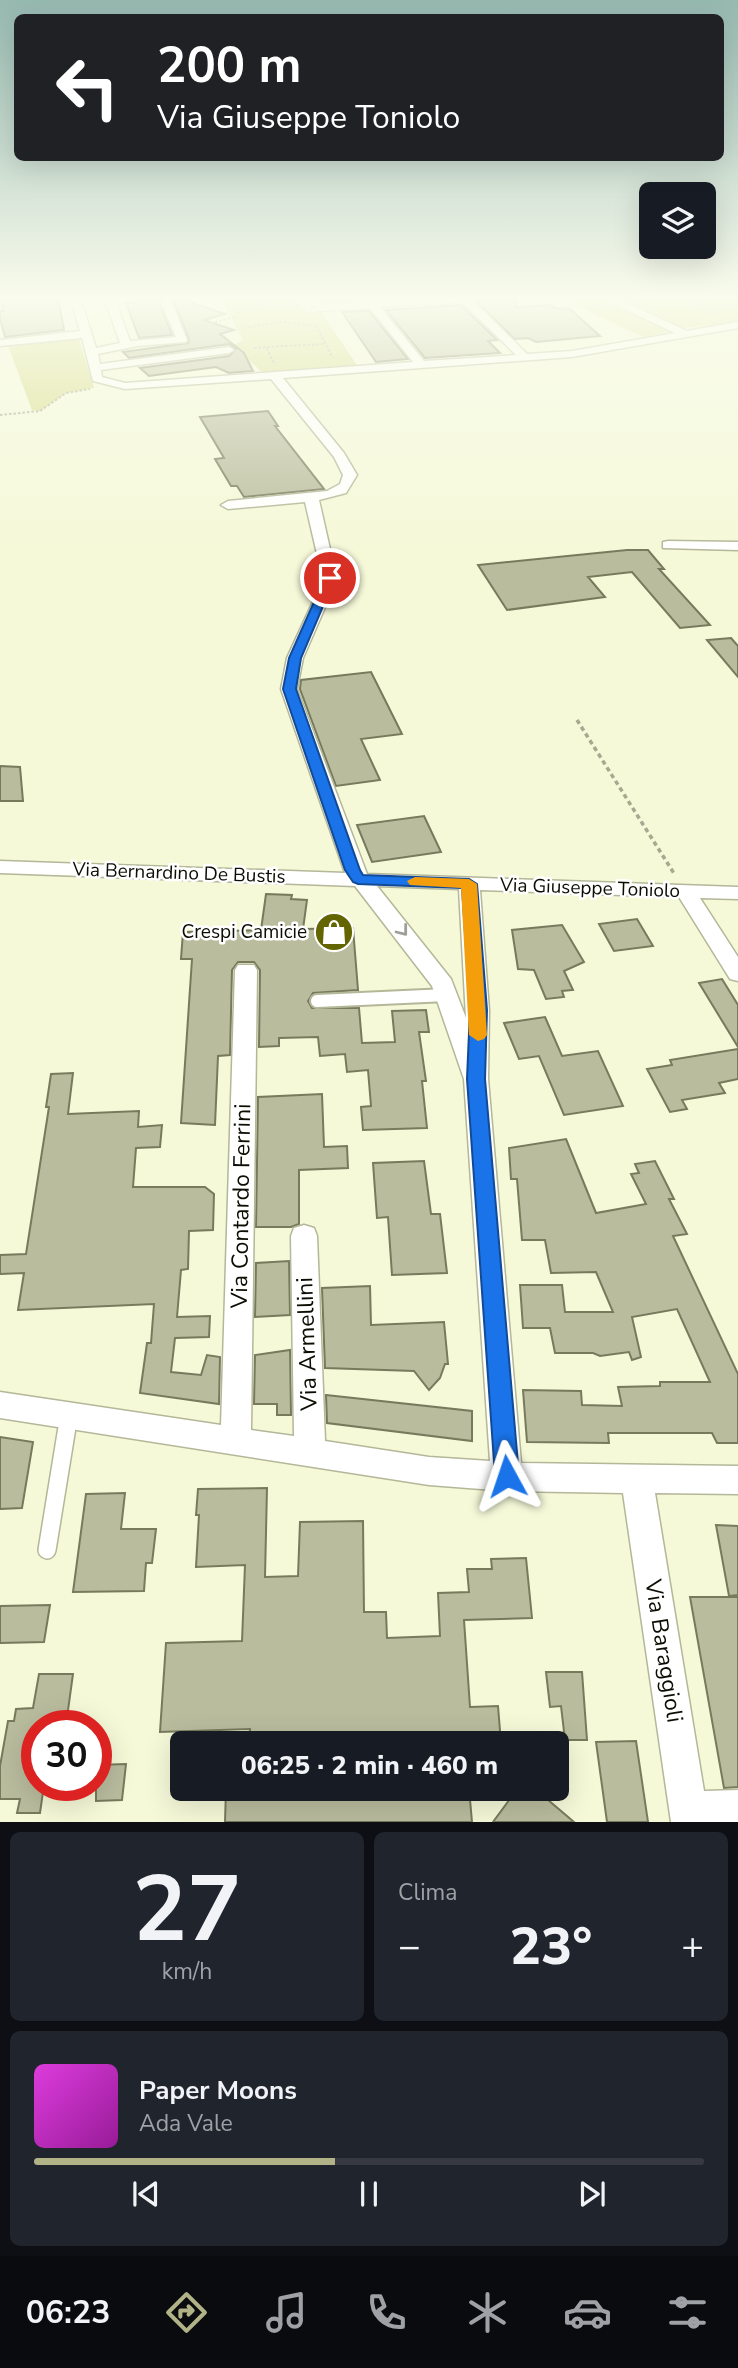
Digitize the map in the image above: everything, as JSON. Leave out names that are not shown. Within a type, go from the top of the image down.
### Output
[{"type":"street","points":[[103,382],[116,385],[169,382]]},
{"type":"street","points":[[228,505],[328,495],[343,489],[349,481],[350,472],[280,382]]},
{"type":"street","points":[[311,497],[330,580],[295,658],[289,689],[358,879],[373,892],[430,966],[448,995],[476,1079]]},
{"type":"street","points":[[668,545],[738,546]]},
{"type":"street","name":"Via Bernardino De Bustis","points":[[0,867],[358,879]]},
{"type":"street","name":"Via Giuseppe Toniolo","points":[[358,879],[738,893]]},
{"type":"street","points":[[469,884],[478,1010],[476,1079],[507,1476]]},
{"type":"street","points":[[685,891],[738,974]]},
{"type":"street","name":"Via Contardo Ferrini","points":[[236,1441],[246,970]]},
{"type":"street","name":"Via Armellini","points":[[304,1236],[310,1453]]},
{"type":"street","points":[[0,1405],[429,1471],[637,1480],[738,1480]]},
{"type":"street","name":"Via Baraggioli","points":[[637,1480],[690,1816]]},
{"type":"street","points":[[690,1816],[738,1809]]},
{"type":"lane","points":[[317,1001],[448,995]]},
{"type":"lane","points":[[47,1550],[69,1415]]},
{"type":"path","points":[[0,415],[40,411],[54,398],[66,393],[116,385]]},
{"type":"path","points":[[577,720],[685,891]]},
{"type":"green space","points":[[22,382],[92,382],[94,388],[66,393],[40,411],[32,410]]},
{"type":"building","points":[[268,411],[278,426],[275,426],[324,489],[244,497],[237,486],[231,486],[215,459],[224,458],[200,417]]},
{"type":"building","points":[[648,550],[664,569],[659,569],[710,625],[680,628],[632,572],[588,577],[605,597],[507,610],[478,565]]},
{"type":"building","points":[[731,638],[738,646],[738,677],[707,640]]},
{"type":"building","points":[[371,672],[402,734],[361,739],[380,780],[336,786],[300,689],[301,680]]},
{"type":"building","points":[[0,766],[20,767],[23,801],[0,801]]},
{"type":"building","points":[[424,816],[441,852],[372,862],[357,825]]},
{"type":"building","points":[[266,894],[292,895],[291,899],[307,900],[303,929],[353,928],[358,990],[313,993],[308,1001],[312,1008],[359,1008],[362,1043],[395,1042],[392,1011],[426,1010],[429,1032],[419,1032],[426,1081],[422,1081],[427,1128],[363,1130],[361,1107],[371,1106],[368,1070],[347,1072],[345,1054],[320,1056],[318,1037],[279,1038],[279,1046],[259,1047],[260,970],[254,962],[238,962],[232,970],[230,1055],[218,1056],[215,1125],[181,1123],[192,959],[181,959],[183,932],[261,930]]},
{"type":"building","points":[[637,919],[653,946],[614,951],[599,924]]},
{"type":"building","points":[[562,925],[584,962],[564,971],[573,990],[562,991],[564,997],[546,999],[534,970],[518,969],[512,930]]},
{"type":"building","points":[[722,979],[738,1005],[738,1047],[699,983]]},
{"type":"building","points":[[545,1017],[562,1056],[598,1051],[623,1106],[564,1115],[539,1056],[519,1059],[504,1023]]},
{"type":"building","points":[[738,1049],[738,1079],[719,1083],[725,1093],[682,1100],[687,1109],[670,1112],[647,1069],[672,1065],[670,1060]]},
{"type":"building","points":[[73,1073],[68,1114],[139,1111],[138,1127],[162,1125],[160,1147],[136,1148],[133,1187],[205,1187],[214,1194],[213,1230],[189,1231],[188,1269],[181,1270],[177,1317],[210,1316],[209,1337],[175,1338],[171,1372],[201,1375],[207,1355],[220,1357],[219,1404],[140,1393],[147,1343],[151,1343],[154,1304],[18,1310],[24,1273],[0,1274],[0,1255],[26,1254],[49,1107],[46,1107],[51,1074]]},
{"type":"building","points":[[322,1094],[324,1147],[347,1146],[348,1168],[299,1170],[299,1224],[291,1227],[256,1227],[258,1097]]},
{"type":"building","points":[[566,1139],[596,1213],[646,1204],[631,1174],[639,1173],[635,1164],[655,1161],[674,1199],[669,1199],[687,1234],[673,1236],[738,1374],[738,1443],[717,1443],[712,1433],[608,1433],[609,1443],[527,1442],[523,1390],[581,1391],[582,1405],[622,1406],[618,1387],[660,1386],[660,1382],[710,1382],[677,1309],[632,1317],[641,1357],[632,1360],[629,1352],[600,1356],[593,1353],[555,1353],[550,1328],[523,1328],[520,1285],[562,1285],[565,1312],[613,1312],[596,1272],[551,1273],[545,1240],[522,1240],[517,1179],[511,1179],[509,1148]]},
{"type":"building","points":[[424,1161],[431,1214],[440,1214],[447,1273],[392,1275],[388,1217],[377,1218],[373,1163]]},
{"type":"building","points":[[289,1261],[290,1315],[255,1317],[256,1263]]},
{"type":"building","points":[[370,1286],[371,1325],[444,1322],[448,1364],[445,1364],[440,1378],[429,1390],[414,1371],[325,1368],[322,1288]]},
{"type":"building","points":[[290,1350],[291,1415],[277,1415],[277,1404],[254,1404],[255,1355]]},
{"type":"building","points":[[326,1395],[472,1411],[472,1441],[327,1423]]},
{"type":"building","points":[[0,1437],[33,1442],[22,1508],[0,1509]]},
{"type":"building","points":[[267,1488],[265,1577],[298,1576],[300,1522],[363,1521],[364,1612],[386,1612],[387,1638],[440,1636],[438,1593],[469,1592],[467,1569],[492,1569],[491,1559],[526,1558],[532,1618],[464,1620],[470,1707],[498,1706],[500,1731],[250,1729],[160,1732],[166,1643],[242,1641],[245,1565],[196,1567],[198,1489]]},
{"type":"building","points":[[125,1493],[121,1529],[156,1529],[152,1563],[146,1563],[144,1591],[73,1592],[86,1494]]},
{"type":"building","points":[[716,1525],[738,1526],[738,1595],[729,1596]]},
{"type":"building","points":[[690,1597],[738,1597],[738,1787],[724,1788]]},
{"type":"building","points":[[50,1605],[44,1642],[0,1643],[0,1606]]},
{"type":"building","points":[[546,1672],[582,1672],[587,1740],[569,1740],[569,1731],[564,1731],[561,1706],[550,1707]]},
{"type":"building","points":[[39,1674],[73,1674],[68,1710],[21,1710],[21,1801],[42,1801],[40,1813],[17,1813],[20,1799],[0,1799],[0,1766],[8,1721],[14,1721],[16,1709],[33,1708]]},
{"type":"building","points":[[636,1741],[648,1822],[607,1822],[596,1742]]},
{"type":"building","points":[[112,1764],[126,1764],[122,1800],[112,1800]]},
{"type":"building","points":[[226,1801],[470,1801],[472,1822],[225,1822]]},
{"type":"building","points":[[508,1801],[549,1801],[574,1822],[493,1822]]},
{"type":"slow traffic","points":[[415,881],[469,884],[478,1035]]},
{"type":"place","name":"Crespi Camicie","points":[[334,932]]},
{"type":"route","points":[[330,578],[292,666],[289,689],[353,870],[358,879],[469,884],[479,1021],[476,1079],[507,1476]]}]
